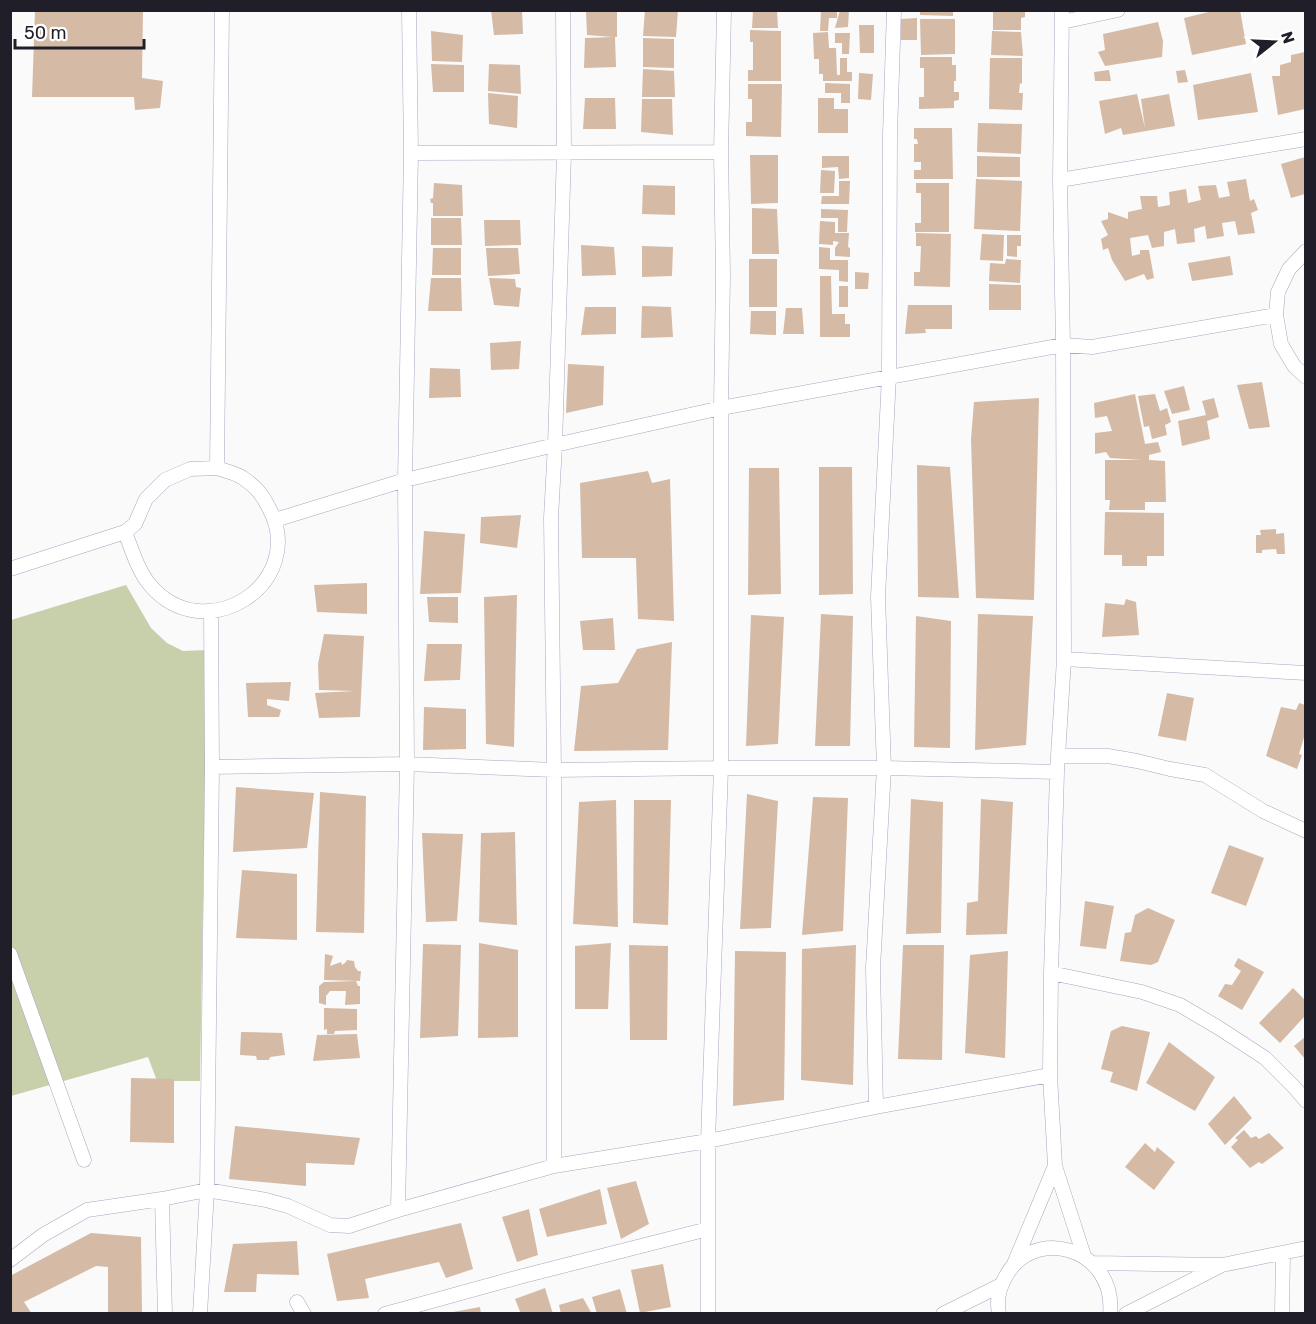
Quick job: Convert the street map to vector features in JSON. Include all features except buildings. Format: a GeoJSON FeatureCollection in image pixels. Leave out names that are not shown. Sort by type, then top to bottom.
{"type":"FeatureCollection","features":[{"type":"Feature","properties":{"kind":"street"},"geometry":{"type":"LineString","coordinates":[[217,468],[222,10]]}},
{"type":"Feature","properties":{"kind":"street"},"geometry":{"type":"LineString","coordinates":[[398,1210],[406,764],[405,480],[411,153],[410,10]]}},
{"type":"Feature","properties":{"kind":"street"},"geometry":{"type":"LineString","coordinates":[[554,1166],[554,770],[551,518],[564,153],[563,10]]}},
{"type":"Feature","properties":{"kind":"street"},"geometry":{"type":"LineString","coordinates":[[708,1314],[708,1141],[721,768],[723,274],[721,152],[724,10]]}},
{"type":"Feature","properties":{"kind":"street"},"geometry":{"type":"LineString","coordinates":[[876,1107],[873,968],[884,768],[878,597],[889,376],[890,134],[894,10]]}},
{"type":"Feature","properties":{"kind":"street"},"geometry":{"type":"LineString","coordinates":[[1088,1259],[1055,1166],[1050,1075],[1057,772],[1064,659],[1060,180],[1062,16],[1118,10]]}},
{"type":"Feature","properties":{"kind":"street"},"geometry":{"type":"LineString","coordinates":[[1060,180],[1305,139]]}},
{"type":"Feature","properties":{"kind":"street"},"geometry":{"type":"LineString","coordinates":[[411,153],[721,152]]}},
{"type":"Feature","properties":{"kind":"street"},"geometry":{"type":"LineString","coordinates":[[1305,251],[1289,269],[1278,292],[1276,315],[1281,344],[1294,366],[1305,377]]}},
{"type":"Feature","properties":{"kind":"street"},"geometry":{"type":"LineString","coordinates":[[275,520],[405,480],[721,408],[1063,345],[1092,347],[1276,315]]}},
{"type":"Feature","properties":{"kind":"street"},"geometry":{"type":"LineString","coordinates":[[10,569],[125,532],[135,524],[146,499],[165,480],[190,469],[217,468],[241,476],[261,492],[275,520],[278,536],[276,558],[268,578],[254,594],[236,606],[196,612],[179,607],[163,598],[150,585],[140,569],[125,532]]}},
{"type":"Feature","properties":{"kind":"street"},"geometry":{"type":"LineString","coordinates":[[200,1314],[207,1190],[212,767],[211,611]]}},
{"type":"Feature","properties":{"kind":"street"},"geometry":{"type":"LineString","coordinates":[[1064,659],[1305,673]]}},
{"type":"Feature","properties":{"kind":"street"},"geometry":{"type":"LineString","coordinates":[[1058,756],[1108,756],[1205,775],[1263,811],[1305,831]]}},
{"type":"Feature","properties":{"kind":"street"},"geometry":{"type":"LineString","coordinates":[[212,767],[406,764],[554,770],[884,768],[1057,772]]}},
{"type":"Feature","properties":{"kind":"street"},"geometry":{"type":"LineString","coordinates":[[10,954],[84,1160]]}},
{"type":"Feature","properties":{"kind":"street"},"geometry":{"type":"LineString","coordinates":[[1051,973],[1142,992],[1180,1005],[1265,1058],[1305,1101]]}},
{"type":"Feature","properties":{"kind":"street"},"geometry":{"type":"LineString","coordinates":[[10,1260],[43,1235],[87,1210],[207,1190],[266,1200],[288,1206],[330,1225],[349,1226],[554,1166],[708,1141],[1050,1075]]}},
{"type":"Feature","properties":{"kind":"street"},"geometry":{"type":"LineString","coordinates":[[999,1314],[998,1297],[1001,1285],[1012,1266],[1055,1166]]}},
{"type":"Feature","properties":{"kind":"street"},"geometry":{"type":"LineString","coordinates":[[162,1199],[165,1314]]}},
{"type":"Feature","properties":{"kind":"street"},"geometry":{"type":"LineString","coordinates":[[385,1314],[708,1229]]}},
{"type":"Feature","properties":{"kind":"street"},"geometry":{"type":"LineString","coordinates":[[1088,1259],[1222,1265],[1305,1248]]}},
{"type":"Feature","properties":{"kind":"street"},"geometry":{"type":"LineString","coordinates":[[1012,1266],[1021,1258],[1042,1249],[1074,1251],[1088,1259],[1100,1270],[1109,1290],[1110,1314]]}},
{"type":"Feature","properties":{"kind":"street"},"geometry":{"type":"LineString","coordinates":[[1282,1314],[1283,1252]]}},
{"type":"Feature","properties":{"kind":"street"},"geometry":{"type":"LineString","coordinates":[[1126,1314],[1222,1265]]}},
{"type":"Feature","properties":{"kind":"street"},"geometry":{"type":"LineString","coordinates":[[943,1314],[1001,1285]]}},
{"type":"Feature","properties":{"kind":"green space"},"geometry":{"type":"Polygon","coordinates":[[[126,585],[151,628],[167,643],[183,651],[207,650],[200,1081],[157,1081],[148,1057],[11,1096],[11,620],[126,585]]]}}]}
